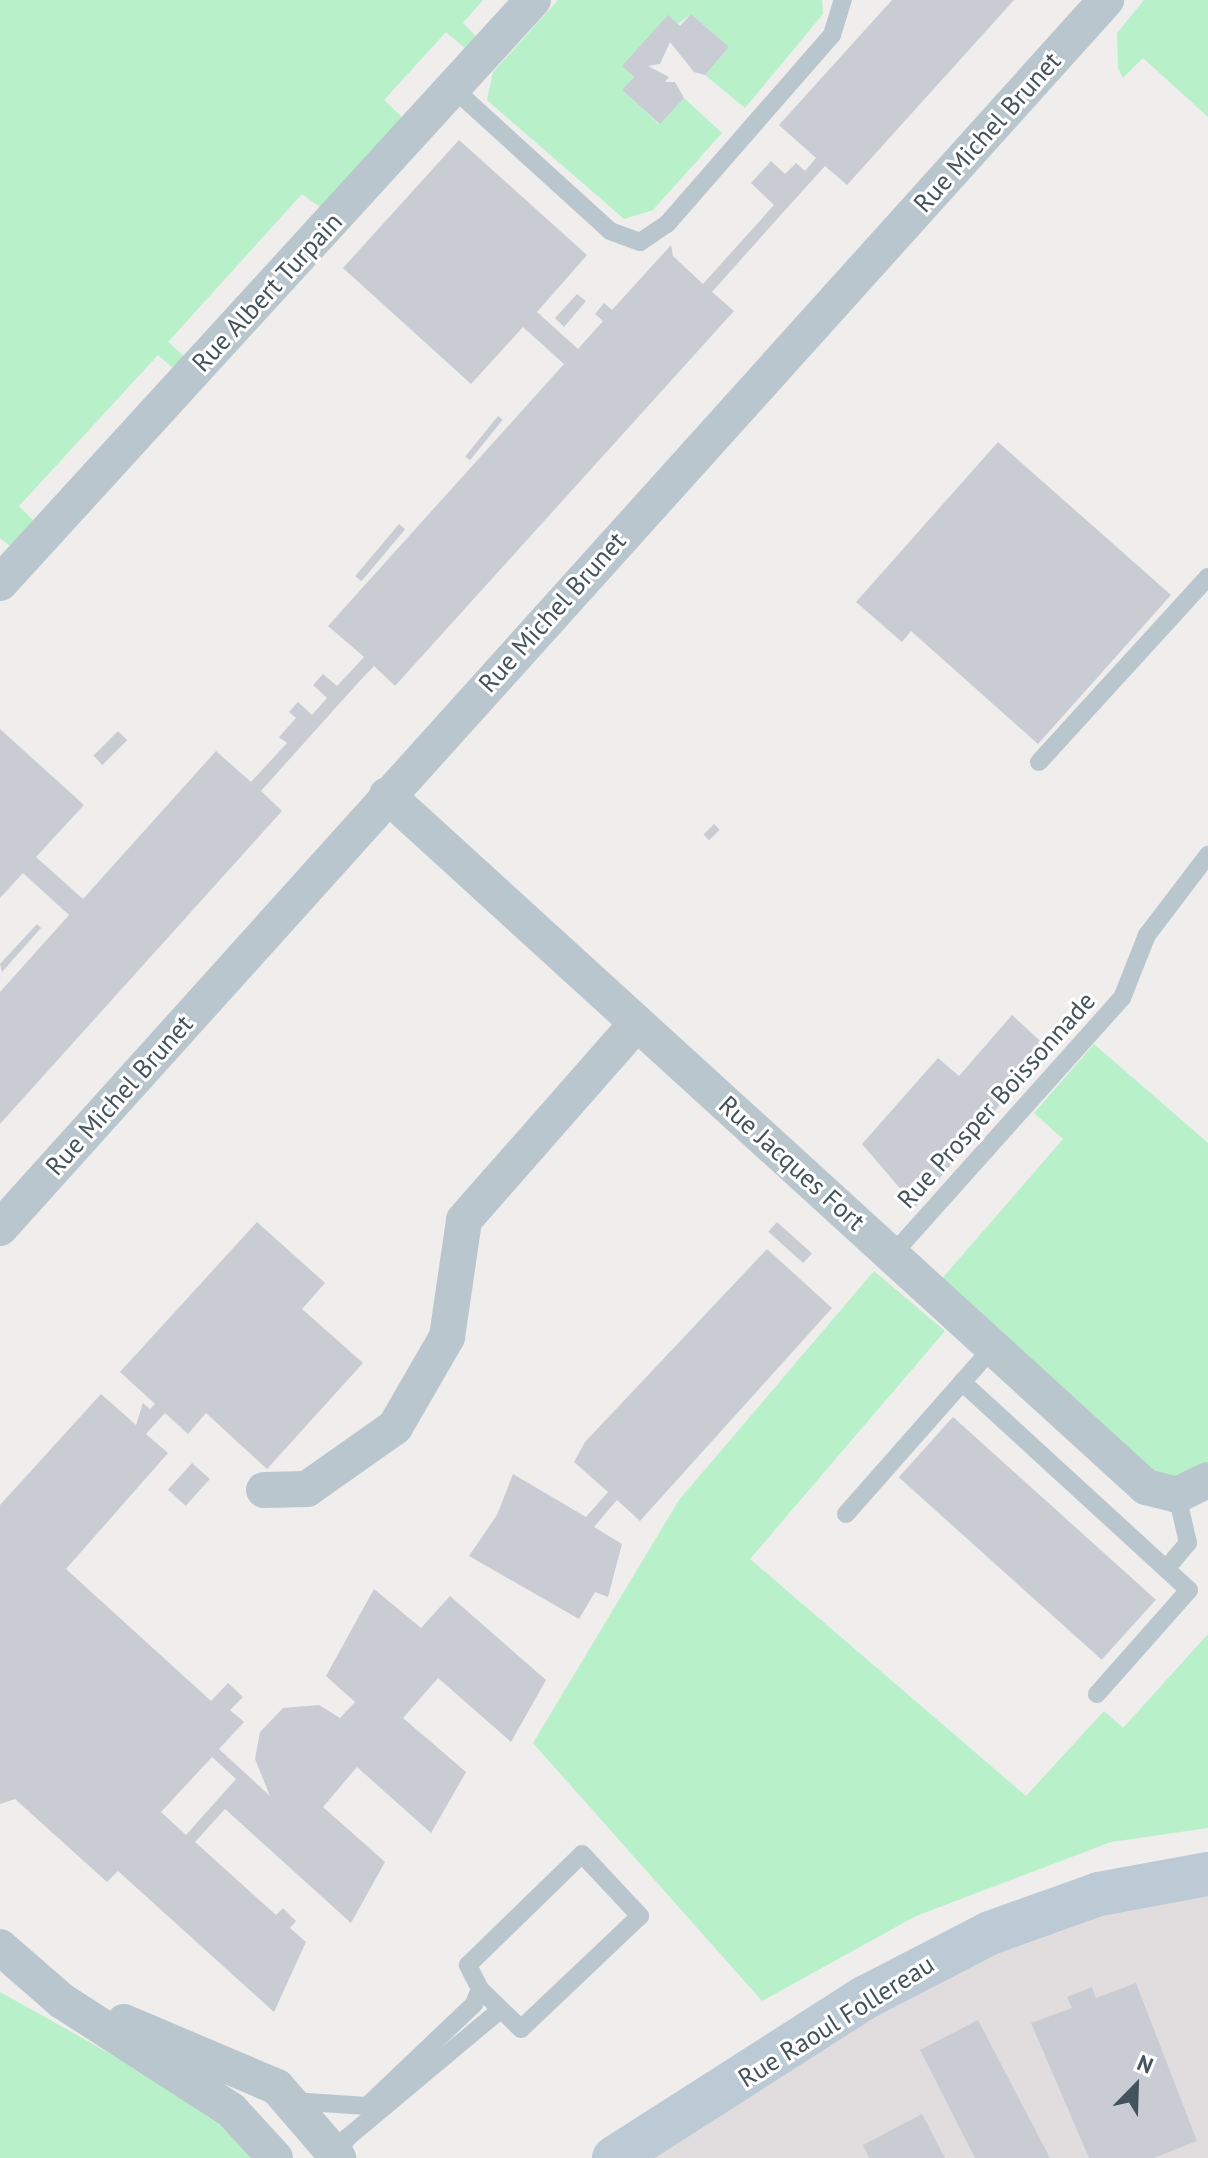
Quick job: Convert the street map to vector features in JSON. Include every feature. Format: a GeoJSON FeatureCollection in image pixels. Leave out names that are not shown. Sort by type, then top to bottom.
{"type":"FeatureCollection","features":[{"type":"Feature","properties":{"kind":"street","name":"Rue Albert Turpain"},"geometry":{"type":"LineString","coordinates":[[0,583],[533,0]]}},
{"type":"Feature","properties":{"kind":"street","name":"Rue Michel Brunet"},"geometry":{"type":"LineString","coordinates":[[0,1228],[1106,0]]}},
{"type":"Feature","properties":{"kind":"street","name":"Rue Jacques Fort"},"geometry":{"type":"LineString","coordinates":[[387,795],[1146,1487],[1193,1488]]}},
{"type":"Feature","properties":{"kind":"street"},"geometry":{"type":"LineString","coordinates":[[264,1490],[307,1489],[395,1427],[447,1337],[464,1220],[637,1023]]}},
{"type":"Feature","properties":{"kind":"street","name":"Rue Raoul Follereau"},"geometry":{"type":"LineString","coordinates":[[614,2158],[866,1997],[977,1939],[1099,1894],[1208,1874]]}},
{"type":"Feature","properties":{"kind":"street"},"geometry":{"type":"LineString","coordinates":[[0,1947],[62,2001],[202,2089],[275,2158]]}},
{"type":"Feature","properties":{"kind":"street"},"geometry":{"type":"LineString","coordinates":[[62,2001],[241,2066],[292,2101],[338,2157]]}},
{"type":"Feature","properties":{"kind":"lane"},"geometry":{"type":"LineString","coordinates":[[453,88],[610,231],[640,242],[667,224],[832,35],[843,0]]}},
{"type":"Feature","properties":{"kind":"lane"},"geometry":{"type":"LineString","coordinates":[[1039,762],[1208,577]]}},
{"type":"Feature","properties":{"kind":"lane","name":"Rue Prosper Boissonnade"},"geometry":{"type":"LineString","coordinates":[[892,1255],[1122,998],[1147,935],[1208,855]]}},
{"type":"Feature","properties":{"kind":"lane"},"geometry":{"type":"LineString","coordinates":[[846,1514],[993,1347]]}},
{"type":"Feature","properties":{"kind":"lane"},"geometry":{"type":"LineString","coordinates":[[962,1382],[1189,1590],[1097,1694]]}},
{"type":"Feature","properties":{"kind":"lane"},"geometry":{"type":"LineString","coordinates":[[1166,1569],[1188,1543],[1193,1488]]}},
{"type":"Feature","properties":{"kind":"lane"},"geometry":{"type":"LineString","coordinates":[[592,1859],[634,1906],[635,1926],[527,2026],[500,2010],[480,1989],[469,1971],[472,1959],[575,1860],[592,1859]]}},
{"type":"Feature","properties":{"kind":"lane"},"geometry":{"type":"LineString","coordinates":[[292,2101],[367,2106],[480,1989]]}},
{"type":"Feature","properties":{"kind":"lane"},"geometry":{"type":"LineString","coordinates":[[338,2157],[347,2138],[500,2010]]}},
{"type":"Feature","properties":{"kind":"shaded area"},"geometry":{"type":"Polygon","coordinates":[[[1208,1891],[1208,2158],[653,2158],[903,1998],[1066,1922],[1208,1891]]]}},
{"type":"Feature","properties":{"kind":"green space"},"geometry":{"type":"Polygon","coordinates":[[[0,0],[483,0],[463,23],[477,37],[466,49],[446,32],[384,100],[403,118],[321,208],[302,194],[168,342],[186,358],[175,370],[158,355],[19,506],[37,524],[14,549],[0,538],[0,0]]]}},
{"type":"Feature","properties":{"kind":"green space"},"geometry":{"type":"Polygon","coordinates":[[[558,0],[822,0],[823,14],[745,108],[705,75],[729,47],[691,14],[623,66],[634,77],[622,90],[659,124],[684,98],[722,133],[653,210],[624,219],[487,100],[493,72],[558,0]]]}},
{"type":"Feature","properties":{"kind":"green space"},"geometry":{"type":"Polygon","coordinates":[[[1144,0],[1208,0],[1208,117],[1143,58],[1123,78],[1118,68],[1117,33],[1144,0]]]}},
{"type":"Feature","properties":{"kind":"green space"},"geometry":{"type":"Polygon","coordinates":[[[1094,1044],[1208,1143],[1208,1466],[1185,1478],[1158,1478],[939,1282],[1063,1139],[1034,1113],[1094,1044]]]}},
{"type":"Feature","properties":{"kind":"green space"},"geometry":{"type":"Polygon","coordinates":[[[874,1271],[945,1331],[750,1559],[1026,1796],[1104,1711],[1123,1728],[1208,1634],[1208,1828],[1111,1842],[916,1916],[762,2001],[533,1743],[679,1500],[874,1271]]]}},
{"type":"Feature","properties":{"kind":"green space"},"geometry":{"type":"Polygon","coordinates":[[[0,1992],[200,2104],[251,2158],[0,2158],[0,1992]]]}},
{"type":"Feature","properties":{"kind":"building"},"geometry":{"type":"Polygon","coordinates":[[[892,0],[1014,0],[847,185],[825,166],[778,218],[712,292],[734,311],[395,686],[374,666],[356,685],[261,791],[282,811],[0,1124],[0,992],[69,915],[23,873],[0,898],[0,729],[84,805],[36,857],[83,899],[216,751],[251,782],[287,743],[279,737],[296,718],[289,712],[298,702],[312,715],[327,698],[313,685],[323,674],[337,686],[364,657],[328,626],[564,364],[523,327],[471,384],[343,268],[459,140],[587,255],[537,312],[578,349],[603,321],[595,314],[604,303],[612,310],[671,245],[673,256],[703,284],[774,205],[751,183],[771,161],[785,174],[796,163],[805,171],[816,158],[779,125],[892,0]]]}},
{"type":"Feature","properties":{"kind":"building"},"geometry":{"type":"Polygon","coordinates":[[[691,14],[729,47],[705,75],[694,72],[670,42],[660,64],[648,66],[669,77],[665,82],[675,82],[684,98],[660,124],[622,90],[634,77],[622,66],[668,15],[680,26],[691,14]]]}},
{"type":"Feature","properties":{"kind":"building"},"geometry":{"type":"Polygon","coordinates":[[[577,294],[586,301],[564,327],[555,318],[577,294]]]}},
{"type":"Feature","properties":{"kind":"building"},"geometry":{"type":"Polygon","coordinates":[[[498,416],[503,420],[470,460],[465,456],[498,416]]]}},
{"type":"Feature","properties":{"kind":"building"},"geometry":{"type":"Polygon","coordinates":[[[998,442],[1171,595],[1038,744],[911,631],[902,642],[856,602],[998,442]]]}},
{"type":"Feature","properties":{"kind":"building"},"geometry":{"type":"Polygon","coordinates":[[[399,524],[405,529],[361,581],[355,576],[399,524]]]}},
{"type":"Feature","properties":{"kind":"building"},"geometry":{"type":"Polygon","coordinates":[[[118,731],[127,740],[102,765],[93,756],[118,731]]]}},
{"type":"Feature","properties":{"kind":"building"},"geometry":{"type":"Polygon","coordinates":[[[714,824],[720,830],[709,840],[703,835],[714,824]]]}},
{"type":"Feature","properties":{"kind":"building"},"geometry":{"type":"Polygon","coordinates":[[[37,924],[41,928],[2,972],[0,964],[37,924]]]}},
{"type":"Feature","properties":{"kind":"building"},"geometry":{"type":"Polygon","coordinates":[[[1012,1015],[1047,1047],[916,1207],[862,1144],[938,1058],[959,1076],[1012,1015]]]}},
{"type":"Feature","properties":{"kind":"building"},"geometry":{"type":"Polygon","coordinates":[[[257,1222],[325,1283],[302,1309],[363,1363],[267,1469],[206,1413],[188,1434],[165,1413],[146,1434],[168,1453],[66,1569],[211,1701],[228,1683],[243,1697],[230,1710],[244,1722],[219,1749],[270,1796],[255,1759],[260,1732],[283,1708],[319,1705],[340,1718],[355,1702],[326,1676],[374,1589],[421,1628],[450,1596],[546,1680],[511,1742],[438,1678],[403,1718],[466,1772],[431,1833],[357,1767],[323,1807],[385,1862],[351,1923],[225,1809],[195,1842],[276,1915],[283,1908],[296,1921],[290,1928],[306,1942],[274,2012],[118,1871],[107,1882],[15,1799],[0,1804],[0,1505],[101,1394],[136,1425],[143,1403],[150,1409],[155,1404],[120,1372],[257,1222]],[[212,1757],[161,1812],[186,1835],[236,1779],[212,1757]]]}},
{"type":"Feature","properties":{"kind":"building"},"geometry":{"type":"Polygon","coordinates":[[[777,1222],[812,1253],[803,1263],[768,1232],[777,1222]]]}},
{"type":"Feature","properties":{"kind":"building"},"geometry":{"type":"Polygon","coordinates":[[[767,1249],[832,1308],[640,1521],[617,1500],[594,1527],[622,1544],[608,1597],[595,1592],[579,1619],[469,1556],[497,1515],[513,1474],[586,1517],[608,1492],[574,1462],[585,1442],[767,1249]]]}},
{"type":"Feature","properties":{"kind":"building"},"geometry":{"type":"Polygon","coordinates":[[[953,1417],[1156,1600],[1102,1660],[899,1477],[953,1417]]]}},
{"type":"Feature","properties":{"kind":"building"},"geometry":{"type":"Polygon","coordinates":[[[192,1463],[210,1479],[186,1506],[168,1490],[192,1463]]]}},
{"type":"Feature","properties":{"kind":"building"},"geometry":{"type":"Polygon","coordinates":[[[1136,1983],[1197,2141],[1154,2158],[1089,2158],[1031,2023],[1072,2008],[1067,1997],[1092,1987],[1096,1998],[1136,1983]]]}},
{"type":"Feature","properties":{"kind":"building"},"geometry":{"type":"Polygon","coordinates":[[[978,2020],[1050,2158],[975,2158],[920,2050],[978,2020]]]}},
{"type":"Feature","properties":{"kind":"building"},"geometry":{"type":"Polygon","coordinates":[[[922,2114],[945,2158],[869,2158],[863,2145],[922,2114]]]}}]}
